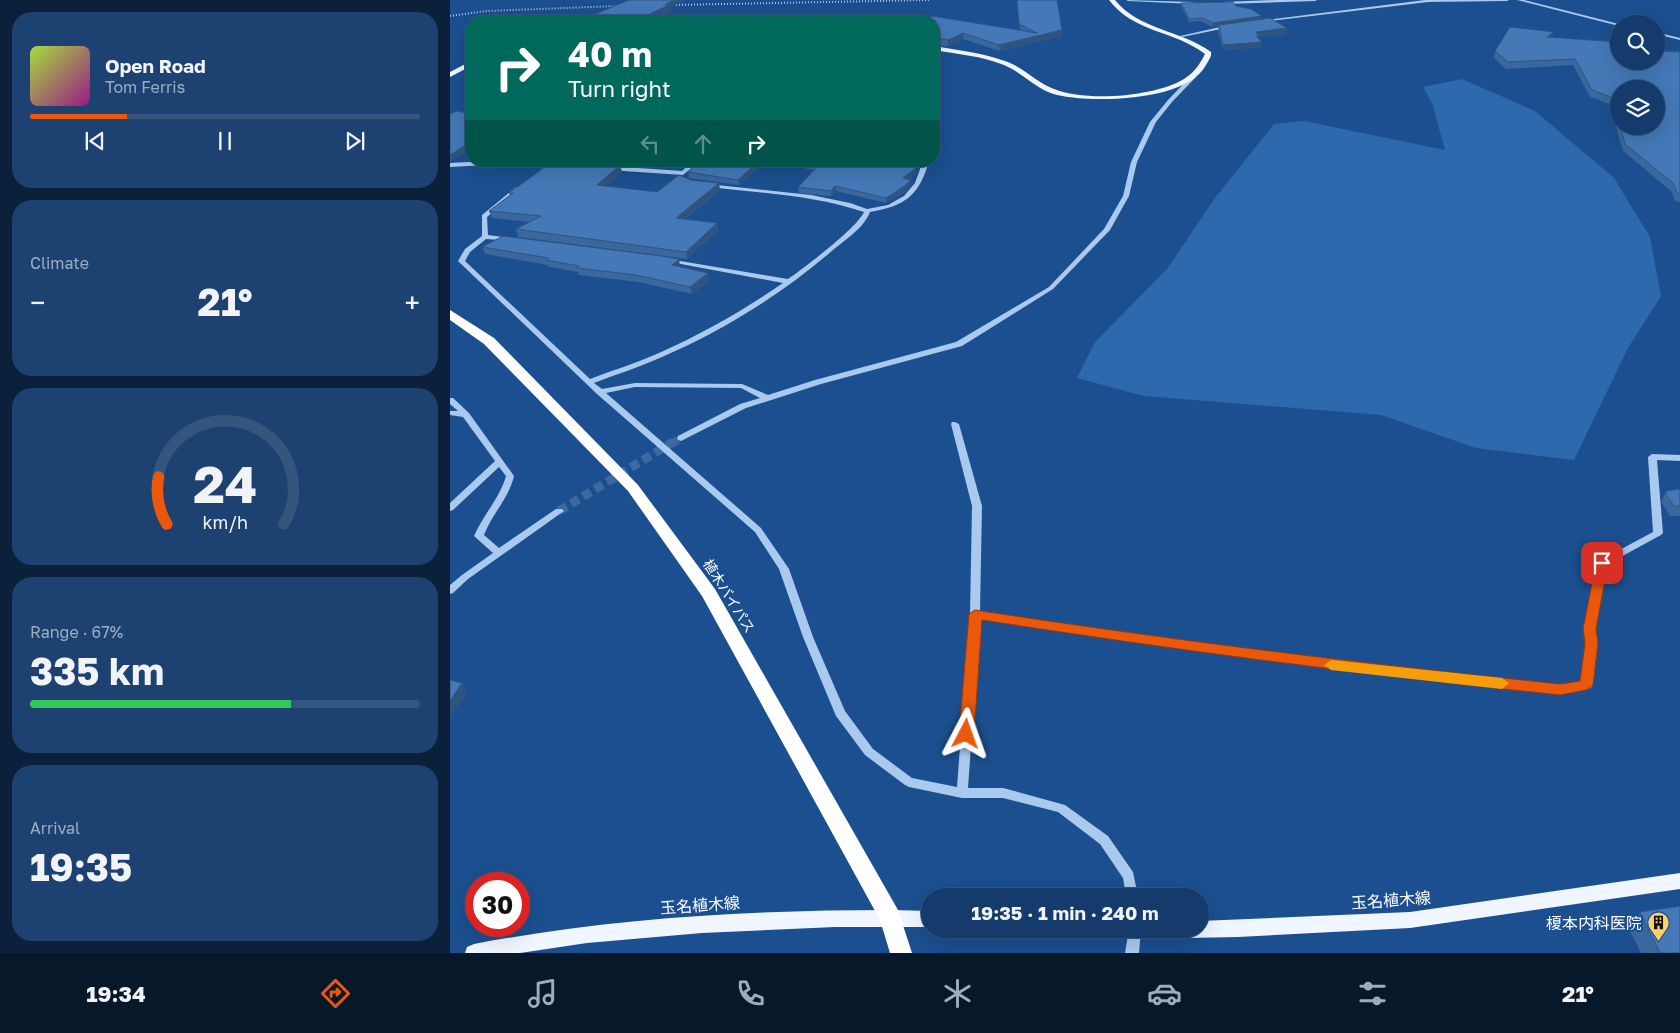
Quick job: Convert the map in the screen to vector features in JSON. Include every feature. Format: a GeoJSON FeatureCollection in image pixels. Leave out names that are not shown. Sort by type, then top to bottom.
{"type":"FeatureCollection","features":[{"type":"Feature","properties":{"kind":"highway","name":"植木バイパス"},"geometry":{"type":"LineString","coordinates":[[450,314],[489,341],[633,488],[709,593],[890,917],[901,953]]}},
{"type":"Feature","properties":{"kind":"main road"},"geometry":{"type":"LineString","coordinates":[[940,49],[1003,62],[1020,70],[1038,85],[1056,93],[1106,98],[1135,96],[1171,87],[1193,77],[1207,62],[1209,53],[1198,43],[1131,19],[1119,11],[1112,0]]}},
{"type":"Feature","properties":{"kind":"main road"},"geometry":{"type":"LineString","coordinates":[[450,74],[465,66]]}},
{"type":"Feature","properties":{"kind":"main road","name":"玉名植木線"},"geometry":{"type":"LineString","coordinates":[[1209,929],[1410,920],[1680,881]]}},
{"type":"Feature","properties":{"kind":"main road","name":"玉名植木線"},"geometry":{"type":"LineString","coordinates":[[474,953],[534,940],[704,924],[890,917],[921,919]]}},
{"type":"Feature","properties":{"kind":"street"},"geometry":{"type":"LineString","coordinates":[[1128,0],[1200,3]]}},
{"type":"Feature","properties":{"kind":"street"},"geometry":{"type":"LineString","coordinates":[[1218,3],[1316,0]]}},
{"type":"Feature","properties":{"kind":"street"},"geometry":{"type":"LineString","coordinates":[[1421,0],[1428,1]]}},
{"type":"Feature","properties":{"kind":"street"},"geometry":{"type":"LineString","coordinates":[[1251,23],[1428,1],[1507,0]]}},
{"type":"Feature","properties":{"kind":"street"},"geometry":{"type":"LineString","coordinates":[[1519,0],[1610,23]]}},
{"type":"Feature","properties":{"kind":"street"},"geometry":{"type":"LineString","coordinates":[[1182,36],[1232,26]]}},
{"type":"Feature","properties":{"kind":"street"},"geometry":{"type":"LineString","coordinates":[[1665,35],[1680,39]]}},
{"type":"Feature","properties":{"kind":"street"},"geometry":{"type":"LineString","coordinates":[[682,438],[743,406],[766,398],[959,344],[1051,288],[1107,230],[1126,196],[1134,162],[1153,122],[1193,77]]}},
{"type":"Feature","properties":{"kind":"street"},"geometry":{"type":"LineString","coordinates":[[450,165],[465,164]]}},
{"type":"Feature","properties":{"kind":"street"},"geometry":{"type":"LineString","coordinates":[[540,172],[547,167],[565,169]]}},
{"type":"Feature","properties":{"kind":"street"},"geometry":{"type":"LineString","coordinates":[[603,168],[683,173],[690,167]]}},
{"type":"Feature","properties":{"kind":"street"},"geometry":{"type":"LineString","coordinates":[[702,184],[808,198],[854,206],[868,211],[900,204],[909,197],[916,188],[924,169],[915,168]]}},
{"type":"Feature","properties":{"kind":"street"},"geometry":{"type":"LineString","coordinates":[[683,173],[684,180],[687,182]]}},
{"type":"Feature","properties":{"kind":"street"},"geometry":{"type":"LineString","coordinates":[[486,237],[484,216],[524,183]]}},
{"type":"Feature","properties":{"kind":"street"},"geometry":{"type":"LineString","coordinates":[[589,382],[661,355],[741,313],[790,282],[822,257],[864,219],[868,211]]}},
{"type":"Feature","properties":{"kind":"street"},"geometry":{"type":"LineString","coordinates":[[515,241],[486,237],[468,250],[462,256],[461,261],[600,392],[758,530],[784,569],[808,637],[840,713],[870,752],[909,782],[962,793],[1003,793],[1061,808],[1104,840],[1130,876],[1131,888]]}},
{"type":"Feature","properties":{"kind":"street"},"geometry":{"type":"LineString","coordinates":[[664,259],[790,282]]}},
{"type":"Feature","properties":{"kind":"street"},"geometry":{"type":"LineString","coordinates":[[600,392],[635,385],[742,386],[766,398]]}},
{"type":"Feature","properties":{"kind":"street"},"geometry":{"type":"LineString","coordinates":[[450,400],[466,415],[510,476],[508,488],[483,522],[479,536],[499,553]]}},
{"type":"Feature","properties":{"kind":"street"},"geometry":{"type":"LineString","coordinates":[[450,413],[466,415]]}},
{"type":"Feature","properties":{"kind":"street"},"geometry":{"type":"LineString","coordinates":[[955,424],[977,506],[975,614],[962,793]]}},
{"type":"Feature","properties":{"kind":"street"},"geometry":{"type":"LineString","coordinates":[[975,614],[1105,635],[1362,669],[1560,689],[1586,685],[1591,643],[1590,629],[1602,563],[1658,533],[1652,458],[1680,458]]}},
{"type":"Feature","properties":{"kind":"street"},"geometry":{"type":"LineString","coordinates":[[450,508],[499,462]]}},
{"type":"Feature","properties":{"kind":"street"},"geometry":{"type":"LineString","coordinates":[[450,592],[466,577],[559,511]]}},
{"type":"Feature","properties":{"kind":"street"},"geometry":{"type":"LineString","coordinates":[[1132,953],[1134,938]]}},
{"type":"Feature","properties":{"kind":"path"},"geometry":{"type":"LineString","coordinates":[[674,5],[930,0]]}},
{"type":"Feature","properties":{"kind":"path"},"geometry":{"type":"LineString","coordinates":[[450,16],[486,11],[624,6]]}},
{"type":"Feature","properties":{"kind":"shaded area"},"geometry":{"type":"Polygon","coordinates":[[[1462,79],[1535,111],[1614,178],[1650,237],[1661,296],[1628,348],[1574,460],[1476,448],[1381,415],[1144,396],[1077,378],[1095,342],[1167,269],[1215,198],[1274,124],[1304,121],[1445,150],[1432,103],[1423,87],[1462,79]]]}},
{"type":"Feature","properties":{"kind":"building"},"geometry":{"type":"Polygon","coordinates":[[[629,0],[674,0],[665,5],[669,5],[648,15],[593,15],[629,0]]]}},
{"type":"Feature","properties":{"kind":"building"},"geometry":{"type":"Polygon","coordinates":[[[1017,0],[1057,0],[1062,30],[999,45],[963,33],[948,40],[940,39],[940,17],[1037,33],[1019,24],[1017,0]]]}},
{"type":"Feature","properties":{"kind":"building"},"geometry":{"type":"Polygon","coordinates":[[[1233,2],[1236,6],[1251,9],[1262,16],[1213,23],[1202,18],[1189,19],[1181,3],[1233,2]]]}},
{"type":"Feature","properties":{"kind":"building"},"geometry":{"type":"Polygon","coordinates":[[[1270,18],[1287,28],[1256,32],[1259,36],[1256,36],[1262,42],[1223,45],[1219,25],[1270,18]]]}},
{"type":"Feature","properties":{"kind":"building"},"geometry":{"type":"Polygon","coordinates":[[[1510,27],[1554,32],[1547,37],[1610,41],[1610,70],[1665,70],[1665,51],[1680,52],[1680,194],[1677,193],[1674,184],[1625,144],[1622,135],[1665,135],[1665,80],[1610,80],[1610,97],[1592,90],[1575,59],[1508,62],[1495,51],[1510,27]]]}},
{"type":"Feature","properties":{"kind":"building"},"geometry":{"type":"Polygon","coordinates":[[[457,111],[465,113],[465,146],[450,155],[450,114],[457,111]]]}},
{"type":"Feature","properties":{"kind":"building"},"geometry":{"type":"Polygon","coordinates":[[[545,167],[618,167],[597,185],[657,192],[679,175],[691,180],[719,183],[676,218],[717,223],[686,252],[516,229],[541,216],[489,211],[513,193],[509,193],[545,167]]]}},
{"type":"Feature","properties":{"kind":"building"},"geometry":{"type":"Polygon","coordinates":[[[693,167],[752,167],[738,180],[688,172],[693,167]]]}},
{"type":"Feature","properties":{"kind":"building"},"geometry":{"type":"Polygon","coordinates":[[[817,167],[916,168],[903,178],[910,180],[906,185],[886,198],[835,186],[831,191],[798,187],[817,167]]]}},
{"type":"Feature","properties":{"kind":"building"},"geometry":{"type":"Polygon","coordinates":[[[503,236],[679,259],[672,265],[708,273],[690,287],[636,275],[577,268],[579,266],[546,260],[549,258],[482,247],[503,236]]]}},
{"type":"Feature","properties":{"kind":"building"},"geometry":{"type":"Polygon","coordinates":[[[1680,489],[1680,506],[1674,506],[1666,491],[1680,489]]]}},
{"type":"Feature","properties":{"kind":"building"},"geometry":{"type":"Polygon","coordinates":[[[450,680],[462,683],[450,701],[450,680]]]}},
{"type":"Feature","properties":{"kind":"building"},"geometry":{"type":"Polygon","coordinates":[[[1680,906],[1680,953],[1660,953],[1640,912],[1680,906]]]}},
{"type":"Feature","properties":{"kind":"tunnel"},"geometry":{"type":"LineString","coordinates":[[671,444],[681,438]]}},
{"type":"Feature","properties":{"kind":"tunnel"},"geometry":{"type":"LineString","coordinates":[[559,511],[673,442]]}},
{"type":"Feature","properties":{"kind":"slow traffic"},"geometry":{"type":"LineString","coordinates":[[1331,665],[1502,683]]}},
{"type":"Feature","properties":{"kind":"place","name":"榎本内科医院"},"geometry":{"type":"Point","coordinates":[1658,942]}},
{"type":"Feature","properties":{"kind":"route"},"geometry":{"type":"LineString","coordinates":[[966,734],[975,614],[1105,635],[1362,669],[1560,689],[1586,685],[1591,643],[1590,629],[1602,563]]}}]}
